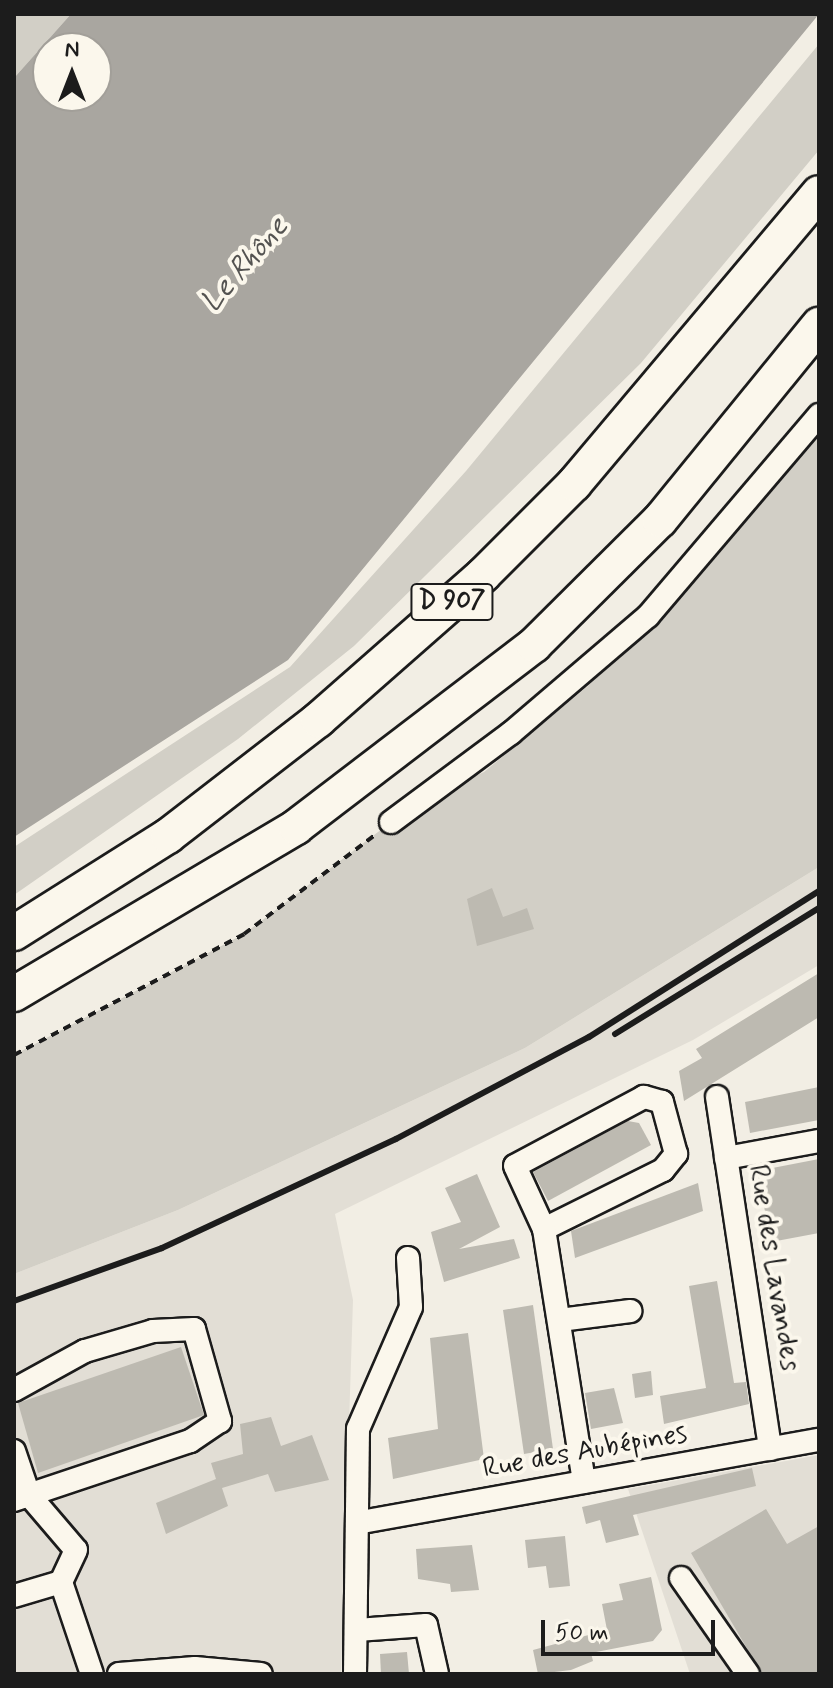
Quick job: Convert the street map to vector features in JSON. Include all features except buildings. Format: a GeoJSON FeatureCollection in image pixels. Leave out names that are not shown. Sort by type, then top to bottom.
{"type":"FeatureCollection","features":[{"type":"Feature","properties":{"kind":"highway","name":"D 907"},"geometry":{"type":"LineString","coordinates":[[14,933],[180,826],[318,720],[483,575],[574,484],[819,193]]}},
{"type":"Feature","properties":{"kind":"highway","name":"D 907"},"geometry":{"type":"LineString","coordinates":[[16,994],[296,827],[534,645],[660,520],[819,325]]}},
{"type":"Feature","properties":{"kind":"street"},"geometry":{"type":"LineString","coordinates":[[391,822],[511,733],[648,616],[819,415]]}},
{"type":"Feature","properties":{"kind":"street"},"geometry":{"type":"LineString","coordinates":[[544,1229],[663,1170],[676,1154],[662,1102],[644,1097],[531,1152],[515,1166],[515,1176],[544,1229],[584,1482]]}},
{"type":"Feature","properties":{"kind":"street","name":"Rue des Lavandes"},"geometry":{"type":"LineString","coordinates":[[717,1097],[770,1449]]}},
{"type":"Feature","properties":{"kind":"street"},"geometry":{"type":"LineString","coordinates":[[726,1158],[819,1141]]}},
{"type":"Feature","properties":{"kind":"street"},"geometry":{"type":"LineString","coordinates":[[355,1674],[362,1522],[358,1429],[411,1307],[408,1258]]}},
{"type":"Feature","properties":{"kind":"street"},"geometry":{"type":"LineString","coordinates":[[560,1320],[630,1311]]}},
{"type":"Feature","properties":{"kind":"street"},"geometry":{"type":"LineString","coordinates":[[14,1390],[85,1351],[153,1331],[194,1329],[218,1402],[220,1421],[190,1441],[21,1498]]}},
{"type":"Feature","properties":{"kind":"street","name":"Rue des Aubépines"},"geometry":{"type":"LineString","coordinates":[[362,1522],[819,1440]]}},
{"type":"Feature","properties":{"kind":"street"},"geometry":{"type":"LineString","coordinates":[[14,1451],[21,1498],[76,1550],[61,1582],[92,1674]]}},
{"type":"Feature","properties":{"kind":"street"},"geometry":{"type":"LineString","coordinates":[[681,1578],[748,1674]]}},
{"type":"Feature","properties":{"kind":"street"},"geometry":{"type":"LineString","coordinates":[[14,1596],[61,1582]]}},
{"type":"Feature","properties":{"kind":"street"},"geometry":{"type":"LineString","coordinates":[[357,1630],[426,1625],[437,1674]]}},
{"type":"Feature","properties":{"kind":"street"},"geometry":{"type":"LineString","coordinates":[[119,1674],[195,1668],[261,1674]]}},
{"type":"Feature","properties":{"kind":"path"},"geometry":{"type":"LineString","coordinates":[[14,1055],[244,934],[391,822]]}},
{"type":"Feature","properties":{"kind":"shaded area"},"geometry":{"type":"Polygon","coordinates":[[[14,14],[71,14],[55,32],[32,32],[32,58],[14,78],[14,14]]]}},
{"type":"Feature","properties":{"kind":"shaded area"},"geometry":{"type":"Polygon","coordinates":[[[819,44],[819,150],[641,363],[354,646],[238,739],[14,895],[14,847],[290,667],[466,471],[819,44]]]}},
{"type":"Feature","properties":{"kind":"shaded area"},"geometry":{"type":"Polygon","coordinates":[[[819,429],[819,867],[525,1048],[178,1210],[14,1274],[14,1055],[244,934],[420,800],[484,772],[588,686],[819,429]]]}},
{"type":"Feature","properties":{"kind":"shaded area"},"geometry":{"type":"Polygon","coordinates":[[[819,867],[819,965],[693,1040],[335,1214],[353,1300],[341,1674],[14,1674],[14,1274],[178,1210],[525,1048],[819,867]]]}},
{"type":"Feature","properties":{"kind":"shaded area"},"geometry":{"type":"Polygon","coordinates":[[[819,1455],[819,1674],[690,1674],[628,1489],[819,1455]]]}},
{"type":"Feature","properties":{"kind":"water","name":"Le Rhône"},"geometry":{"type":"Polygon","coordinates":[[[71,14],[819,14],[288,660],[14,837],[14,78],[32,58],[32,112],[112,112],[112,32],[55,32],[71,14]]]}},
{"type":"Feature","properties":{"kind":"railway"},"geometry":{"type":"LineString","coordinates":[[14,1301],[162,1248],[396,1139],[589,1037],[819,891]]}},
{"type":"Feature","properties":{"kind":"railway"},"geometry":{"type":"LineString","coordinates":[[615,1034],[819,908]]}}]}
